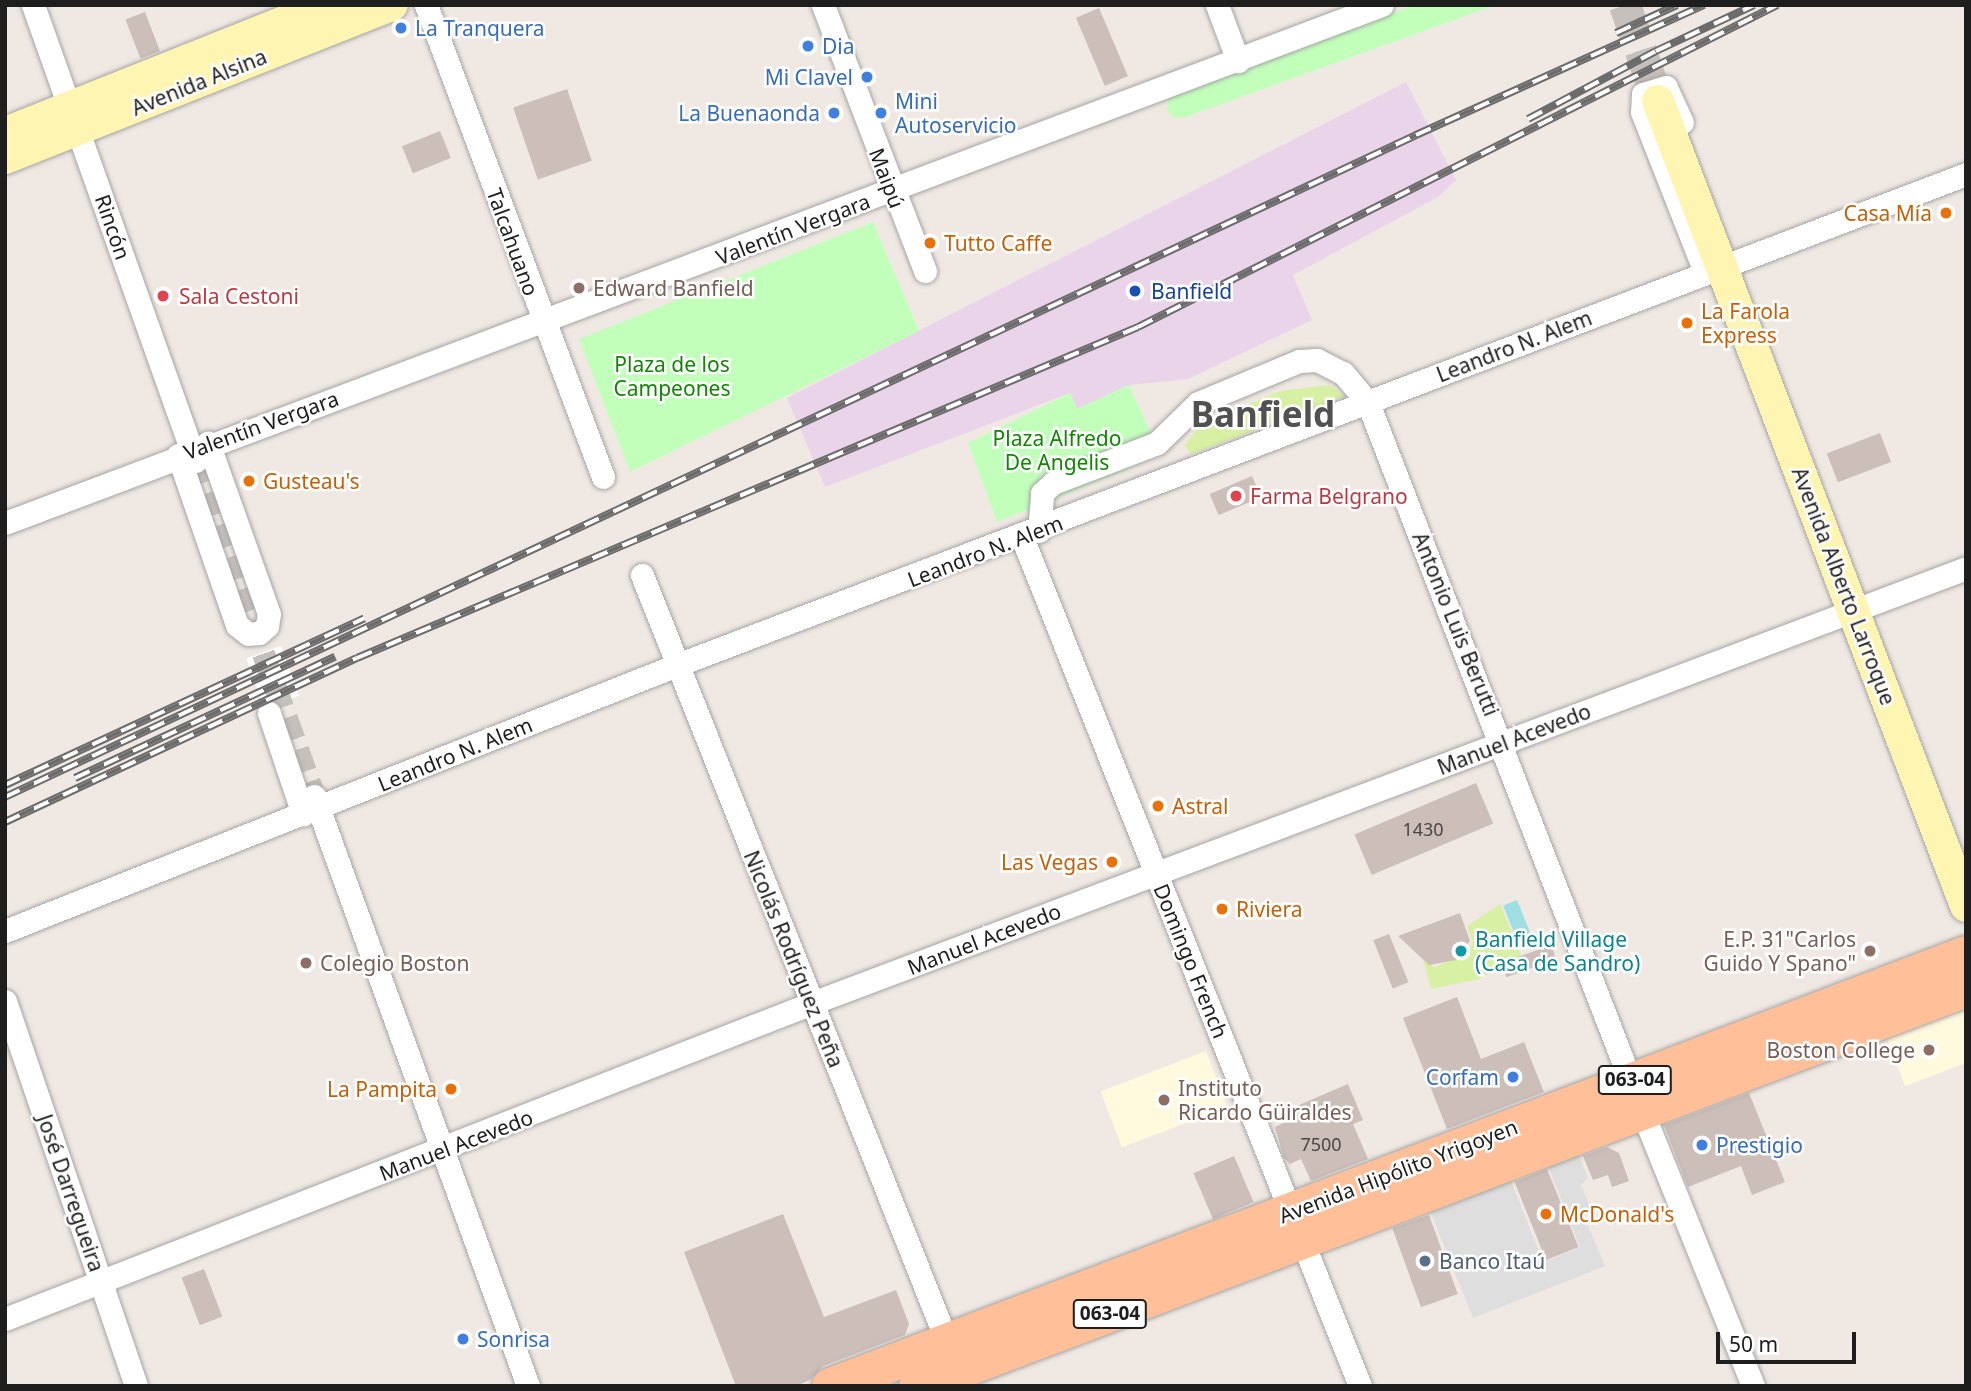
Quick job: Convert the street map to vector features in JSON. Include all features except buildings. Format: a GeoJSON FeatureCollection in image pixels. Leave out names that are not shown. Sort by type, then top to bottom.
{"type":"FeatureCollection","features":[{"type":"Feature","properties":{"kind":"main road","name":"Avenida Hipólito Yrigoyen"},"geometry":{"type":"LineString","coordinates":[[916,1386],[955,1366],[1297,1227],[1636,1096],[1966,954]]}},
{"type":"Feature","properties":{"kind":"main road","name":"Avenida Hipólito Yrigoyen"},"geometry":{"type":"LineString","coordinates":[[1636,1096],[1966,988]]}},
{"type":"Feature","properties":{"kind":"main road","name":"Avenida Hipólito Yrigoyen"},"geometry":{"type":"LineString","coordinates":[[830,1386],[955,1366]]}},
{"type":"Feature","properties":{"kind":"street","name":"Rincón"},"geometry":{"type":"LineString","coordinates":[[33,5],[193,452]]}},
{"type":"Feature","properties":{"kind":"street","name":"Avenida Alsina"},"geometry":{"type":"LineString","coordinates":[[5,158],[74,119],[327,5]]}},
{"type":"Feature","properties":{"kind":"street","name":"Avenida Alsina"},"geometry":{"type":"LineString","coordinates":[[5,133],[74,119],[392,5]]}},
{"type":"Feature","properties":{"kind":"street","name":"Talcahuano"},"geometry":{"type":"LineString","coordinates":[[426,5],[543,324],[603,477]]}},
{"type":"Feature","properties":{"kind":"street","name":"Maipú"},"geometry":{"type":"LineString","coordinates":[[823,5],[892,191],[925,271]]}},
{"type":"Feature","properties":{"kind":"street"},"geometry":{"type":"LineString","coordinates":[[1217,5],[1238,61]]}},
{"type":"Feature","properties":{"kind":"street","name":"Valentín Vergara"},"geometry":{"type":"LineString","coordinates":[[5,523],[543,324],[1382,5]]}},
{"type":"Feature","properties":{"kind":"street","name":"Avenida Alberto Larroque"},"geometry":{"type":"LineString","coordinates":[[1712,269],[1717,218],[1671,93],[1666,87],[1649,89],[1640,102],[1642,112],[1712,269],[1854,610],[1966,906]]}},
{"type":"Feature","properties":{"kind":"street","name":"Avenida Alberto Larroque"},"geometry":{"type":"LineString","coordinates":[[1658,101],[1712,269]]}},
{"type":"Feature","properties":{"kind":"street","name":"Leandro N. Alem"},"geometry":{"type":"LineString","coordinates":[[5,931],[312,806],[677,665],[1031,534],[1712,269],[1966,174]]}},
{"type":"Feature","properties":{"kind":"street"},"geometry":{"type":"LineString","coordinates":[[1031,534],[1042,494],[1053,483],[1157,443],[1171,433],[1198,403],[1299,361],[1328,363],[1368,403]]}},
{"type":"Feature","properties":{"kind":"street","name":"Antonio Luis Berutti"},"geometry":{"type":"LineString","coordinates":[[1368,403],[1504,743],[1636,1096],[1752,1386]]}},
{"type":"Feature","properties":{"kind":"street"},"geometry":{"type":"LineString","coordinates":[[193,452],[269,614],[267,626],[259,633],[248,634],[237,625],[193,452]]}},
{"type":"Feature","properties":{"kind":"street","name":"Domingo French"},"geometry":{"type":"LineString","coordinates":[[1031,534],[1157,874],[1360,1386]]}},
{"type":"Feature","properties":{"kind":"street","name":"Manuel Acevedo"},"geometry":{"type":"LineString","coordinates":[[5,1319],[445,1150],[812,1003],[1966,568]]}},
{"type":"Feature","properties":{"kind":"street","name":"Nicolás Rodríguez Peña"},"geometry":{"type":"LineString","coordinates":[[642,575],[955,1366]]}},
{"type":"Feature","properties":{"kind":"street"},"geometry":{"type":"LineString","coordinates":[[269,713],[312,806],[445,1150],[528,1386]]}},
{"type":"Feature","properties":{"kind":"street","name":"José Darregueira"},"geometry":{"type":"LineString","coordinates":[[5,1001],[136,1386]]}},
{"type":"Feature","properties":{"kind":"shaded area"},"geometry":{"type":"Polygon","coordinates":[[[1406,82],[1456,180],[1438,197],[1293,275],[1312,320],[1188,379],[1129,385],[1077,409],[1070,393],[825,487],[787,398],[1406,82]]]}},
{"type":"Feature","properties":{"kind":"shaded area","name":"Boston College"},"geometry":{"type":"Polygon","coordinates":[[[1966,1007],[1966,1063],[1905,1086],[1886,1037],[1966,1007]]]}},
{"type":"Feature","properties":{"kind":"shaded area","name":"Instituto Ricardo Güiraldes"},"geometry":{"type":"Polygon","coordinates":[[[1206,1051],[1228,1107],[1122,1148],[1101,1091],[1206,1051]]]}},
{"type":"Feature","properties":{"kind":"shaded area"},"geometry":{"type":"Polygon","coordinates":[[[1578,1154],[1588,1178],[1581,1185],[1592,1211],[1584,1216],[1605,1266],[1473,1318],[1431,1213],[1511,1181],[1543,1262],[1580,1247],[1548,1166],[1578,1154]]]}},
{"type":"Feature","properties":{"kind":"green space"},"geometry":{"type":"Polygon","coordinates":[[[1415,5],[1496,5],[1183,118],[1173,117],[1167,110],[1169,95],[1415,5]]]}},
{"type":"Feature","properties":{"kind":"green space","name":"Plaza de los Campeones"},"geometry":{"type":"Polygon","coordinates":[[[873,222],[919,331],[630,472],[579,339],[873,222]]]}},
{"type":"Feature","properties":{"kind":"green space","name":"Plaza Alfredo De Angelis"},"geometry":{"type":"Polygon","coordinates":[[[1129,385],[1153,438],[1131,468],[997,522],[968,443],[1070,393],[1077,409],[1129,385]]]}},
{"type":"Feature","properties":{"kind":"green space"},"geometry":{"type":"Polygon","coordinates":[[[1329,385],[1345,396],[1192,454],[1184,446],[1198,428],[1280,391],[1329,385]]]}},
{"type":"Feature","properties":{"kind":"green space"},"geometry":{"type":"Polygon","coordinates":[[[1500,904],[1522,957],[1479,979],[1431,989],[1423,960],[1435,967],[1464,955],[1473,942],[1467,926],[1500,904]]]}},
{"type":"Feature","properties":{"kind":"water"},"geometry":{"type":"Polygon","coordinates":[[[1517,900],[1533,939],[1519,945],[1503,906],[1517,900]]]}},
{"type":"Feature","properties":{"kind":"pier"},"geometry":{"type":"Polygon","coordinates":[[[281,646],[299,696],[264,708],[246,659],[281,646]]]}},
{"type":"Feature","properties":{"kind":"tunnel"},"geometry":{"type":"LineString","coordinates":[[1625,5],[1658,101]]}},
{"type":"Feature","properties":{"kind":"tunnel"},"geometry":{"type":"LineString","coordinates":[[195,461],[314,796]]}},
{"type":"Feature","properties":{"kind":"railway"},"geometry":{"type":"LineString","coordinates":[[1616,33],[1677,5]]}},
{"type":"Feature","properties":{"kind":"railway"},"geometry":{"type":"LineString","coordinates":[[5,797],[1416,135],[1704,5]]}},
{"type":"Feature","properties":{"kind":"railway"},"geometry":{"type":"LineString","coordinates":[[1528,119],[1656,51],[1754,5]]}},
{"type":"Feature","properties":{"kind":"railway"},"geometry":{"type":"LineString","coordinates":[[5,822],[357,658],[1138,327],[1777,5]]}},
{"type":"Feature","properties":{"kind":"railway"},"geometry":{"type":"LineString","coordinates":[[5,785],[364,618]]}},
{"type":"Feature","properties":{"kind":"railway"},"geometry":{"type":"LineString","coordinates":[[75,778],[335,657]]}},
{"type":"Feature","properties":{"kind":"place","name":"La Tranquera"},"geometry":{"type":"Point","coordinates":[401,28]}},
{"type":"Feature","properties":{"kind":"place","name":"Dia"},"geometry":{"type":"Point","coordinates":[808,46]}},
{"type":"Feature","properties":{"kind":"place","name":"Mi Clavel"},"geometry":{"type":"Point","coordinates":[867,77]}},
{"type":"Feature","properties":{"kind":"place","name":"La Buenaonda"},"geometry":{"type":"Point","coordinates":[834,113]}},
{"type":"Feature","properties":{"kind":"place","name":"Mini Autoservicio"},"geometry":{"type":"Point","coordinates":[881,113]}},
{"type":"Feature","properties":{"kind":"place","name":"Casa Mía"},"geometry":{"type":"Point","coordinates":[1946,213]}},
{"type":"Feature","properties":{"kind":"place","name":"Tutto Caffe"},"geometry":{"type":"Point","coordinates":[930,243]}},
{"type":"Feature","properties":{"kind":"place","name":"Edward Banfield"},"geometry":{"type":"Point","coordinates":[579,288]}},
{"type":"Feature","properties":{"kind":"place","name":"Banfield"},"geometry":{"type":"Point","coordinates":[1135,291]}},
{"type":"Feature","properties":{"kind":"place","name":"Sala Cestoni"},"geometry":{"type":"Point","coordinates":[163,296]}},
{"type":"Feature","properties":{"kind":"place","name":"La Farola Express"},"geometry":{"type":"Point","coordinates":[1687,323]}},
{"type":"Feature","properties":{"kind":"place","name":"Gusteau's"},"geometry":{"type":"Point","coordinates":[249,481]}},
{"type":"Feature","properties":{"kind":"place","name":"Farma Belgrano"},"geometry":{"type":"Point","coordinates":[1236,496]}},
{"type":"Feature","properties":{"kind":"place","name":"Astral"},"geometry":{"type":"Point","coordinates":[1158,806]}},
{"type":"Feature","properties":{"kind":"place","name":"Las Vegas"},"geometry":{"type":"Point","coordinates":[1112,862]}},
{"type":"Feature","properties":{"kind":"place","name":"Riviera"},"geometry":{"type":"Point","coordinates":[1222,909]}},
{"type":"Feature","properties":{"kind":"place","name":"Banfield Village (Casa de Sandro)"},"geometry":{"type":"Point","coordinates":[1461,951]}},
{"type":"Feature","properties":{"kind":"place","name":"E.P. 31\"Carlos Guido Y Spano\""},"geometry":{"type":"Point","coordinates":[1870,951]}},
{"type":"Feature","properties":{"kind":"place","name":"Colegio Boston"},"geometry":{"type":"Point","coordinates":[306,963]}},
{"type":"Feature","properties":{"kind":"place","name":"Boston College"},"geometry":{"type":"Point","coordinates":[1929,1050]}},
{"type":"Feature","properties":{"kind":"place","name":"Corfam"},"geometry":{"type":"Point","coordinates":[1513,1077]}},
{"type":"Feature","properties":{"kind":"place","name":"La Pampita"},"geometry":{"type":"Point","coordinates":[451,1089]}},
{"type":"Feature","properties":{"kind":"place","name":"Instituto Ricardo Güiraldes"},"geometry":{"type":"Point","coordinates":[1164,1100]}},
{"type":"Feature","properties":{"kind":"place","name":"Prestigio"},"geometry":{"type":"Point","coordinates":[1702,1145]}},
{"type":"Feature","properties":{"kind":"place","name":"McDonald's"},"geometry":{"type":"Point","coordinates":[1546,1214]}},
{"type":"Feature","properties":{"kind":"place","name":"Banco Itaú"},"geometry":{"type":"Point","coordinates":[1425,1261]}},
{"type":"Feature","properties":{"kind":"place","name":"Sonrisa"},"geometry":{"type":"Point","coordinates":[463,1339]}},
{"type":"Feature","properties":{"kind":"district","name":"Banfield"},"geometry":{"type":"Point","coordinates":[1263,414]}}]}
